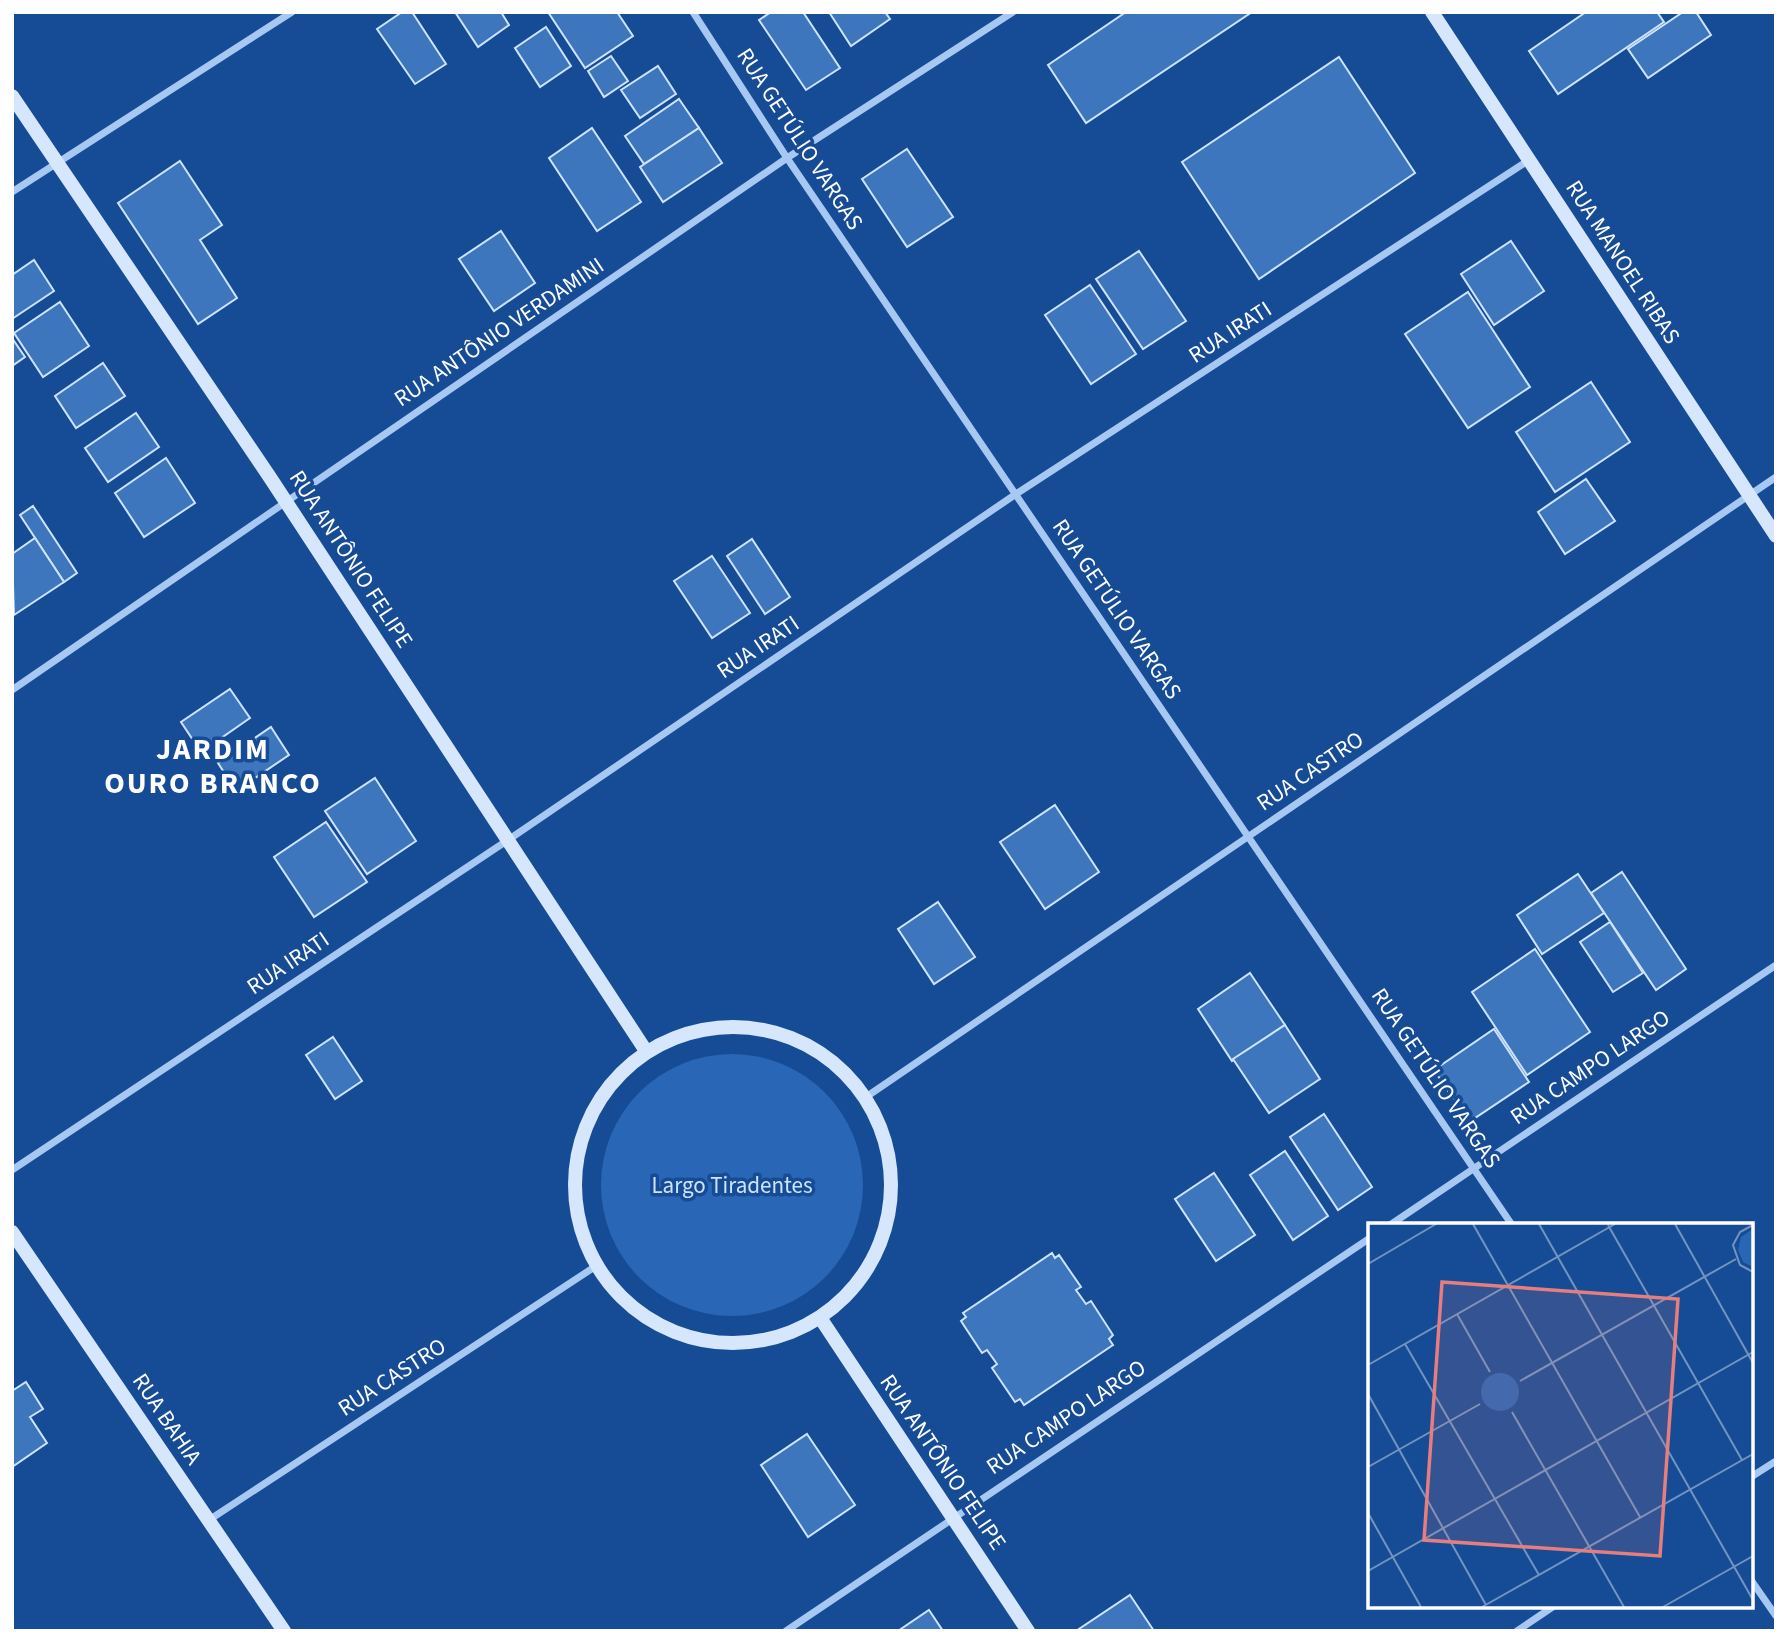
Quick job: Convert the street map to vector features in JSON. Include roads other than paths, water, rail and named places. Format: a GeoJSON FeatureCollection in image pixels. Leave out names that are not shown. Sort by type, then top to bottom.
{"type":"FeatureCollection","features":[{"type":"Feature","properties":{"kind":"street"},"geometry":{"type":"LineString","coordinates":[[12,192],[292,12]]}},
{"type":"Feature","properties":{"kind":"street","name":"RUA GETÚLIO VARGAS"},"geometry":{"type":"LineString","coordinates":[[694,12],[787,158],[1511,1223]]}},
{"type":"Feature","properties":{"kind":"street","name":"RUA ANTÔNIO VERDAMINI"},"geometry":{"type":"LineString","coordinates":[[12,690],[787,158],[1013,12]]}},
{"type":"Feature","properties":{"kind":"street","name":"RUA MANOEL RIBAS"},"geometry":{"type":"LineString","coordinates":[[1433,12],[1776,536]]}},
{"type":"Feature","properties":{"kind":"street","name":"RUA ANTÔNIO FELIPE"},"geometry":{"type":"LineString","coordinates":[[12,96],[286,502],[646,1051]]}},
{"type":"Feature","properties":{"kind":"street","name":"RUA IRATI"},"geometry":{"type":"LineString","coordinates":[[12,1170],[508,840],[1016,494],[1529,160]]}},
{"type":"Feature","properties":{"kind":"street","name":"RUA CASTRO"},"geometry":{"type":"LineString","coordinates":[[866,1097],[1776,477]]}},
{"type":"Feature","properties":{"kind":"street","name":"RUA CAMPO LARGO"},"geometry":{"type":"LineString","coordinates":[[1393,1223],[1776,965]]}},
{"type":"Feature","properties":{"kind":"street"},"geometry":{"type":"LineString","coordinates":[[740,1025],[789,1035],[832,1059],[866,1097],[887,1142],[893,1192],[883,1241],[858,1285],[821,1319],[774,1340],[723,1345],[673,1333],[629,1306],[596,1266],[578,1222],[575,1173],[585,1126],[610,1084],[646,1051],[691,1030],[740,1025]]}},
{"type":"Feature","properties":{"kind":"street","name":"RUA BAHIA"},"geometry":{"type":"LineString","coordinates":[[12,1232],[284,1631]]}},
{"type":"Feature","properties":{"kind":"street","name":"RUA CAMPO LARGO"},"geometry":{"type":"LineString","coordinates":[[786,1631],[952,1516],[1368,1239]]}},
{"type":"Feature","properties":{"kind":"street","name":"RUA CASTRO"},"geometry":{"type":"LineString","coordinates":[[208,1521],[596,1266]]}},
{"type":"Feature","properties":{"kind":"street","name":"RUA ANTÔNIO FELIPE"},"geometry":{"type":"LineString","coordinates":[[821,1319],[1028,1631]]}},
{"type":"Feature","properties":{"kind":"street"},"geometry":{"type":"LineString","coordinates":[[1753,1476],[1776,1461]]}},
{"type":"Feature","properties":{"kind":"street"},"geometry":{"type":"LineString","coordinates":[[1753,1583],[1776,1616]]}},
{"type":"Feature","properties":{"kind":"street"},"geometry":{"type":"LineString","coordinates":[[1517,1631],[1551,1608]]}},
{"type":"Feature","properties":{"kind":"district","name":"JARDIM OURO BRANCO"},"geometry":{"type":"Point","coordinates":[213,766]}},
{"type":"Feature","properties":{"kind":"park label","name":"Largo Tiradentes"},"geometry":{"type":"Point","coordinates":[732,1185]}}]}
